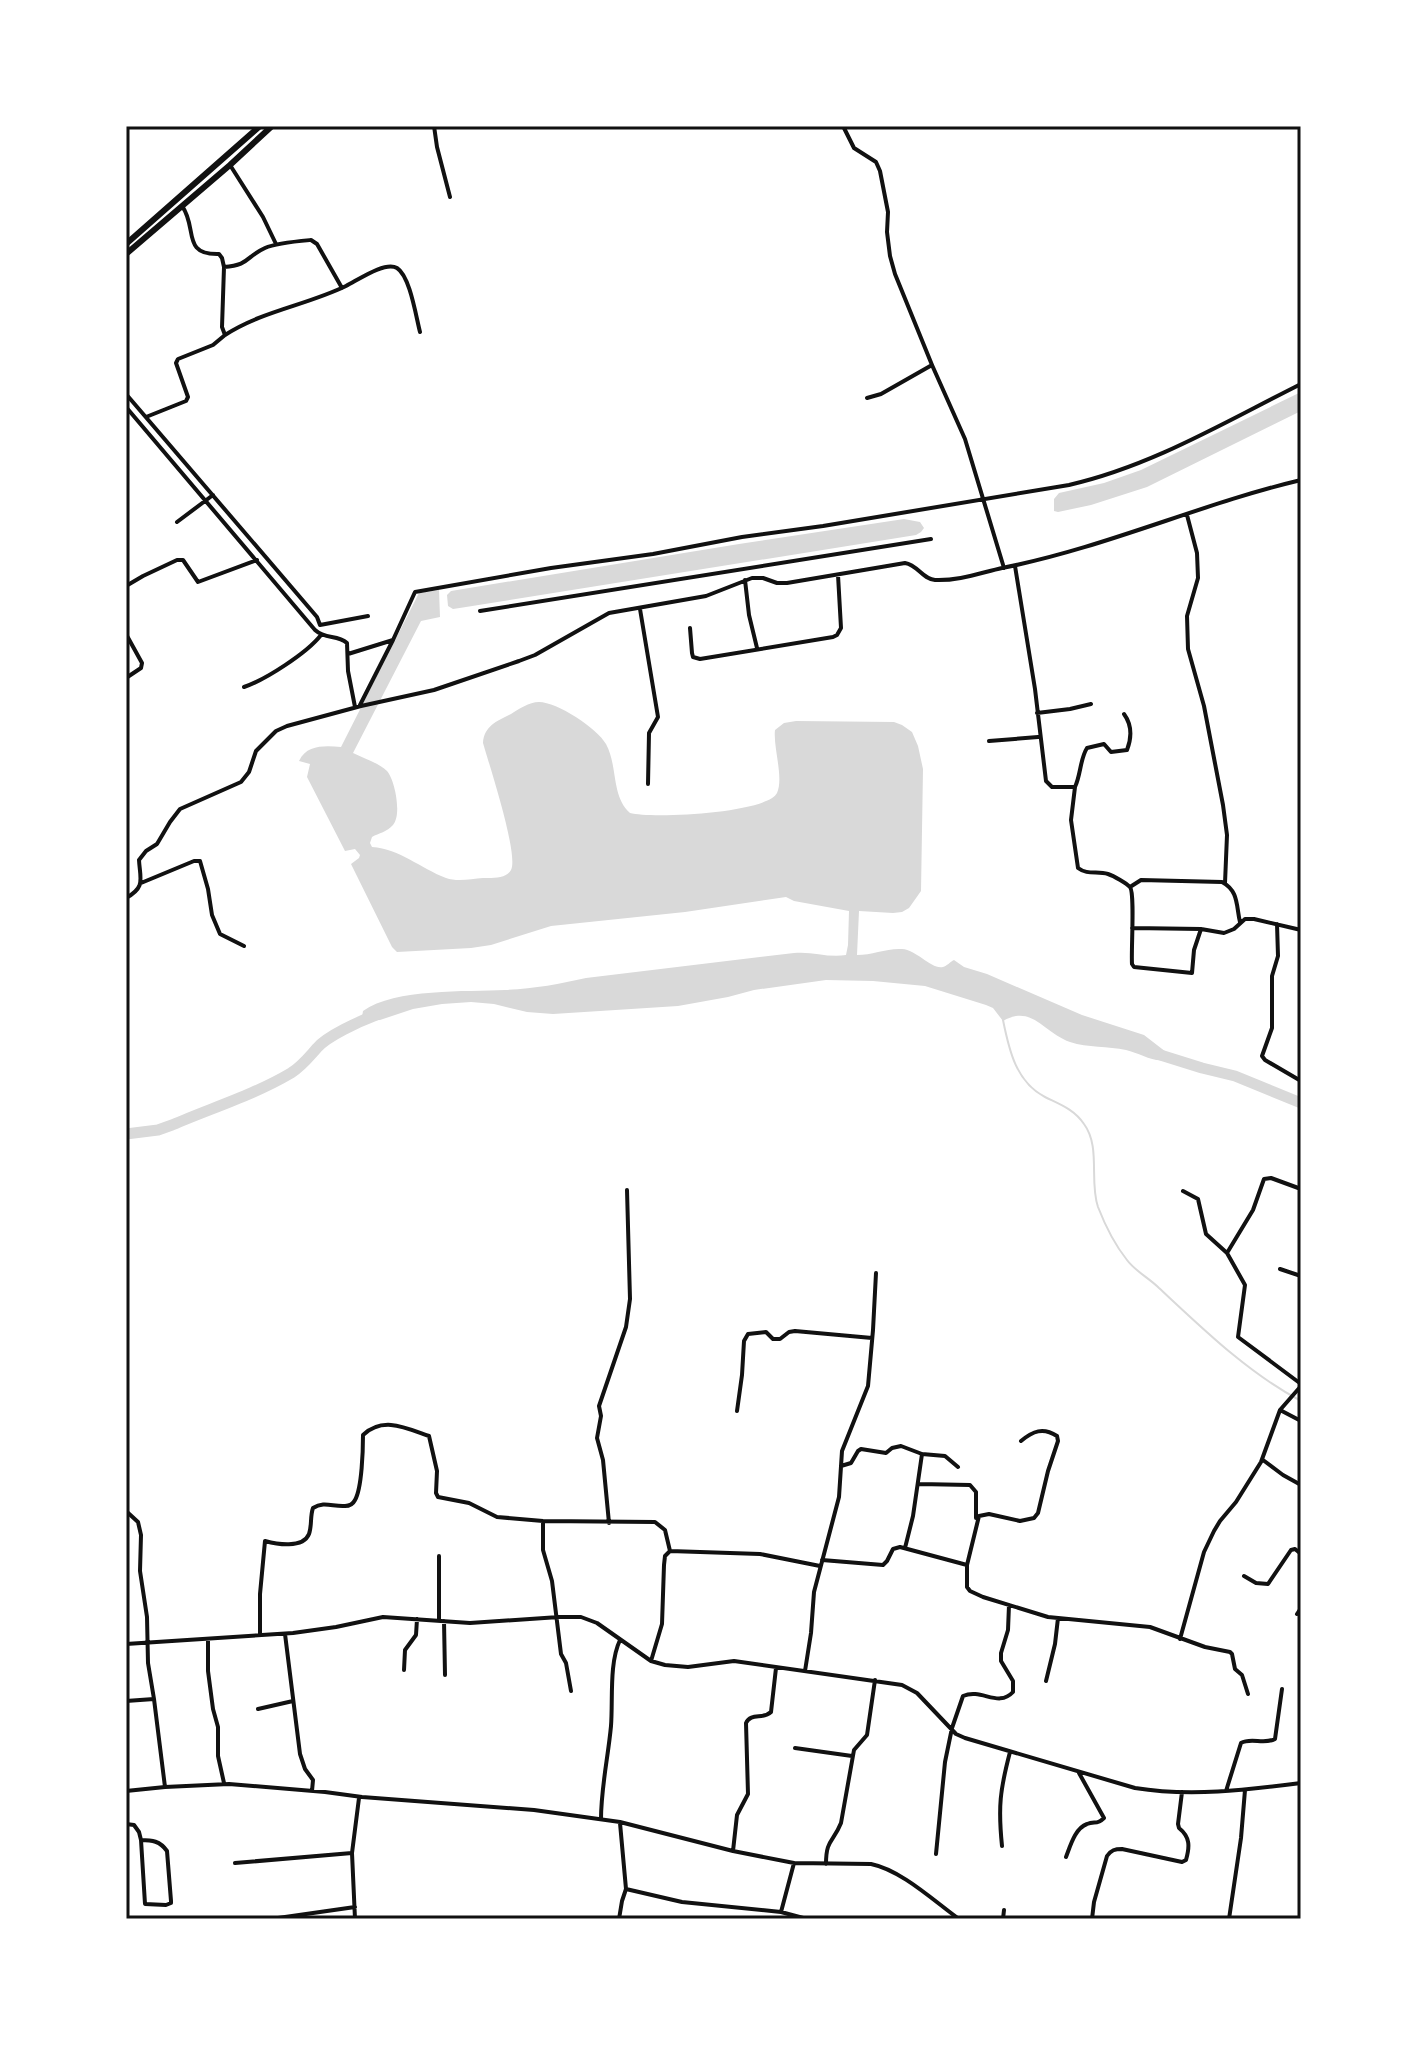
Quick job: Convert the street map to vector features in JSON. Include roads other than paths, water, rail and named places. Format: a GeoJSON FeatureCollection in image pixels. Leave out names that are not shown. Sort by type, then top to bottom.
{"type":"FeatureCollection","features":[{"type":"Feature","properties":{"kind":"main road"},"geometry":{"type":"LineString","coordinates":[[126,244],[260,126]]}},
{"type":"Feature","properties":{"kind":"main road"},"geometry":{"type":"LineString","coordinates":[[126,254],[272,126]]}},
{"type":"Feature","properties":{"kind":"street"},"geometry":{"type":"LineString","coordinates":[[434,126],[450,197]]}},
{"type":"Feature","properties":{"kind":"street"},"geometry":{"type":"LineString","coordinates":[[843,126],[854,148],[876,162],[880,171],[895,274],[956,417],[1004,568]]}},
{"type":"Feature","properties":{"kind":"street"},"geometry":{"type":"LineString","coordinates":[[230,165],[276,244]]}},
{"type":"Feature","properties":{"kind":"street"},"geometry":{"type":"LineString","coordinates":[[182,206],[187,213],[196,249],[201,253],[219,254],[222,258],[222,327],[225,335]]}},
{"type":"Feature","properties":{"kind":"street"},"geometry":{"type":"LineString","coordinates":[[224,267],[242,265],[257,252],[276,244],[314,241],[342,288]]}},
{"type":"Feature","properties":{"kind":"street"},"geometry":{"type":"LineString","coordinates":[[145,417],[186,401],[188,397],[176,363],[178,359],[213,345],[245,324],[342,288],[388,266],[397,268],[404,275],[420,332]]}},
{"type":"Feature","properties":{"kind":"street"},"geometry":{"type":"LineString","coordinates":[[867,398],[881,394],[932,365]]}},
{"type":"Feature","properties":{"kind":"street"},"geometry":{"type":"LineString","coordinates":[[358,707],[415,592],[1104,477],[1185,443],[1301,384]]}},
{"type":"Feature","properties":{"kind":"street"},"geometry":{"type":"LineString","coordinates":[[126,394],[317,617],[321,635]]}},
{"type":"Feature","properties":{"kind":"street"},"geometry":{"type":"LineString","coordinates":[[126,407],[318,628]]}},
{"type":"Feature","properties":{"kind":"street"},"geometry":{"type":"LineString","coordinates":[[126,898],[138,890],[141,883],[139,860],[157,844],[180,809],[241,782],[249,772],[256,751],[281,728],[434,690],[519,661],[604,614],[713,594],[745,580],[763,578],[780,583],[909,563],[928,579],[959,578],[1104,542],[1301,480]]}},
{"type":"Feature","properties":{"kind":"street"},"geometry":{"type":"LineString","coordinates":[[177,522],[213,495]]}},
{"type":"Feature","properties":{"kind":"street"},"geometry":{"type":"LineString","coordinates":[[1187,515],[1197,553],[1198,578],[1187,616],[1188,649],[1204,706],[1223,805],[1227,835],[1225,883]]}},
{"type":"Feature","properties":{"kind":"street"},"geometry":{"type":"LineString","coordinates":[[480,611],[931,539]]}},
{"type":"Feature","properties":{"kind":"street"},"geometry":{"type":"LineString","coordinates":[[126,586],[177,560],[186,563],[198,582],[257,560]]}},
{"type":"Feature","properties":{"kind":"street"},"geometry":{"type":"LineString","coordinates":[[1015,566],[1047,784],[1052,787],[1075,787]]}},
{"type":"Feature","properties":{"kind":"street"},"geometry":{"type":"LineString","coordinates":[[690,628],[692,653],[700,659],[837,635],[841,628],[838,575]]}},
{"type":"Feature","properties":{"kind":"street"},"geometry":{"type":"LineString","coordinates":[[745,580],[757,649]]}},
{"type":"Feature","properties":{"kind":"street"},"geometry":{"type":"LineString","coordinates":[[640,609],[658,717],[649,733],[648,784]]}},
{"type":"Feature","properties":{"kind":"street"},"geometry":{"type":"LineString","coordinates":[[318,628],[368,616]]}},
{"type":"Feature","properties":{"kind":"street"},"geometry":{"type":"LineString","coordinates":[[126,634],[142,663],[139,670],[126,678]]}},
{"type":"Feature","properties":{"kind":"street"},"geometry":{"type":"LineString","coordinates":[[321,635],[343,639],[348,646],[348,671],[358,707]]}},
{"type":"Feature","properties":{"kind":"street"},"geometry":{"type":"LineString","coordinates":[[244,687],[279,668],[311,646],[321,635]]}},
{"type":"Feature","properties":{"kind":"street"},"geometry":{"type":"LineString","coordinates":[[348,654],[393,640]]}},
{"type":"Feature","properties":{"kind":"street"},"geometry":{"type":"LineString","coordinates":[[1037,713],[1091,704]]}},
{"type":"Feature","properties":{"kind":"street"},"geometry":{"type":"LineString","coordinates":[[1124,714],[1131,728],[1127,750],[1111,752],[1104,744],[1087,748],[1075,787],[1071,820],[1078,868],[1085,872],[1112,875],[1130,887],[1134,898],[1134,967],[1192,973],[1194,950],[1201,929]]}},
{"type":"Feature","properties":{"kind":"street"},"geometry":{"type":"LineString","coordinates":[[989,741],[1039,737]]}},
{"type":"Feature","properties":{"kind":"street"},"geometry":{"type":"LineString","coordinates":[[141,883],[200,861],[212,915],[220,934],[244,946]]}},
{"type":"Feature","properties":{"kind":"street"},"geometry":{"type":"LineString","coordinates":[[1130,887],[1141,880],[1225,883],[1237,900],[1240,922]]}},
{"type":"Feature","properties":{"kind":"street"},"geometry":{"type":"LineString","coordinates":[[1132,928],[1201,929],[1224,933],[1245,919],[1254,919],[1301,930]]}},
{"type":"Feature","properties":{"kind":"street"},"geometry":{"type":"LineString","coordinates":[[1277,924],[1278,956],[1272,976],[1272,1028],[1262,1056],[1301,1081]]}},
{"type":"Feature","properties":{"kind":"street"},"geometry":{"type":"LineString","coordinates":[[1227,1253],[1253,1210],[1264,1179],[1271,1178],[1301,1189]]}},
{"type":"Feature","properties":{"kind":"street"},"geometry":{"type":"LineString","coordinates":[[609,1523],[603,1460],[597,1438],[601,1416],[599,1406],[626,1327],[630,1299],[627,1190]]}},
{"type":"Feature","properties":{"kind":"street"},"geometry":{"type":"LineString","coordinates":[[1180,1639],[1204,1552],[1220,1521],[1236,1502],[1262,1459],[1280,1410],[1301,1385],[1238,1337],[1246,1287],[1227,1253],[1206,1234],[1198,1199],[1183,1191]]}},
{"type":"Feature","properties":{"kind":"street"},"geometry":{"type":"LineString","coordinates":[[1280,1269],[1301,1276]]}},
{"type":"Feature","properties":{"kind":"street"},"geometry":{"type":"LineString","coordinates":[[805,1671],[814,1592],[839,1497],[842,1451],[868,1386],[876,1273]]}},
{"type":"Feature","properties":{"kind":"street"},"geometry":{"type":"LineString","coordinates":[[737,1411],[744,1341],[748,1334],[766,1332],[773,1339],[780,1339],[795,1331],[873,1338]]}},
{"type":"Feature","properties":{"kind":"street"},"geometry":{"type":"LineString","coordinates":[[1280,1410],[1301,1421]]}},
{"type":"Feature","properties":{"kind":"street"},"geometry":{"type":"LineString","coordinates":[[260,1635],[265,1541],[289,1544],[304,1540],[309,1534],[313,1508],[318,1504],[353,1504],[362,1467],[363,1435],[373,1426],[400,1425],[429,1436],[437,1471],[438,1497],[469,1503],[497,1517],[543,1521],[655,1522],[665,1530],[670,1551]]}},
{"type":"Feature","properties":{"kind":"street"},"geometry":{"type":"LineString","coordinates":[[976,1521],[983,1514],[1028,1521],[1038,1513],[1057,1436],[1039,1430],[1021,1441]]}},
{"type":"Feature","properties":{"kind":"street"},"geometry":{"type":"LineString","coordinates":[[841,1466],[851,1463],[858,1451],[865,1448],[886,1453],[901,1446],[922,1454],[945,1456],[958,1467]]}},
{"type":"Feature","properties":{"kind":"street"},"geometry":{"type":"LineString","coordinates":[[905,1548],[922,1454]]}},
{"type":"Feature","properties":{"kind":"street"},"geometry":{"type":"LineString","coordinates":[[1262,1459],[1301,1485]]}},
{"type":"Feature","properties":{"kind":"street"},"geometry":{"type":"LineString","coordinates":[[918,1483],[963,1485],[974,1488],[976,1492],[975,1536],[966,1581],[970,1591],[1048,1617],[1150,1627],[1205,1647],[1230,1652],[1248,1694]]}},
{"type":"Feature","properties":{"kind":"street"},"geometry":{"type":"LineString","coordinates":[[126,1511],[138,1522],[141,1535],[140,1571],[147,1617],[148,1663],[165,1787]]}},
{"type":"Feature","properties":{"kind":"street"},"geometry":{"type":"LineString","coordinates":[[543,1521],[543,1550],[552,1581],[561,1654],[566,1663],[571,1691]]}},
{"type":"Feature","properties":{"kind":"street"},"geometry":{"type":"LineString","coordinates":[[651,1661],[662,1624],[664,1565],[665,1556],[670,1551],[760,1554],[821,1563],[883,1565],[893,1549],[905,1548],[967,1565]]}},
{"type":"Feature","properties":{"kind":"street"},"geometry":{"type":"LineString","coordinates":[[1244,1576],[1256,1583],[1268,1584],[1291,1550],[1295,1549],[1301,1554]]}},
{"type":"Feature","properties":{"kind":"street"},"geometry":{"type":"LineString","coordinates":[[439,1556],[445,1675]]}},
{"type":"Feature","properties":{"kind":"street"},"geometry":{"type":"LineString","coordinates":[[936,1854],[945,1762],[963,1696],[972,1693],[1001,1699],[1013,1692],[1013,1681],[1001,1661],[1008,1630],[1009,1604]]}},
{"type":"Feature","properties":{"kind":"street"},"geometry":{"type":"LineString","coordinates":[[1297,1614],[1301,1608]]}},
{"type":"Feature","properties":{"kind":"street"},"geometry":{"type":"LineString","coordinates":[[126,1644],[285,1633],[336,1627],[373,1618],[470,1623],[581,1617],[590,1619],[651,1661],[665,1665],[688,1667],[734,1661],[875,1680],[910,1688],[956,1734],[1135,1788],[1182,1792],[1226,1791],[1301,1783]]}},
{"type":"Feature","properties":{"kind":"street"},"geometry":{"type":"LineString","coordinates":[[1046,1681],[1058,1618]]}},
{"type":"Feature","properties":{"kind":"street"},"geometry":{"type":"LineString","coordinates":[[404,1670],[405,1650],[416,1635],[417,1619]]}},
{"type":"Feature","properties":{"kind":"street"},"geometry":{"type":"LineString","coordinates":[[285,1633],[300,1754],[313,1780],[312,1791]]}},
{"type":"Feature","properties":{"kind":"street"},"geometry":{"type":"LineString","coordinates":[[208,1639],[208,1671],[224,1784]]}},
{"type":"Feature","properties":{"kind":"street"},"geometry":{"type":"LineString","coordinates":[[601,1819],[614,1656],[620,1639]]}},
{"type":"Feature","properties":{"kind":"street"},"geometry":{"type":"LineString","coordinates":[[733,1851],[737,1815],[748,1794],[746,1723],[752,1716],[771,1712],[776,1667]]}},
{"type":"Feature","properties":{"kind":"street"},"geometry":{"type":"LineString","coordinates":[[826,1864],[828,1844],[841,1823],[852,1756],[867,1735],[875,1680]]}},
{"type":"Feature","properties":{"kind":"street"},"geometry":{"type":"LineString","coordinates":[[1226,1791],[1241,1743],[1275,1739],[1282,1689]]}},
{"type":"Feature","properties":{"kind":"street"},"geometry":{"type":"LineString","coordinates":[[126,1701],[154,1699]]}},
{"type":"Feature","properties":{"kind":"street"},"geometry":{"type":"LineString","coordinates":[[258,1709],[293,1701]]}},
{"type":"Feature","properties":{"kind":"street"},"geometry":{"type":"LineString","coordinates":[[795,1748],[852,1756]]}},
{"type":"Feature","properties":{"kind":"street"},"geometry":{"type":"LineString","coordinates":[[1002,1846],[999,1799],[1010,1752]]}},
{"type":"Feature","properties":{"kind":"street"},"geometry":{"type":"LineString","coordinates":[[1066,1857],[1079,1828],[1088,1823],[1102,1822],[1104,1818],[1077,1771]]}},
{"type":"Feature","properties":{"kind":"street"},"geometry":{"type":"LineString","coordinates":[[126,1791],[224,1784],[534,1810],[601,1819],[794,1863],[880,1866],[959,1919]]}},
{"type":"Feature","properties":{"kind":"street"},"geometry":{"type":"LineString","coordinates":[[1229,1919],[1245,1790]]}},
{"type":"Feature","properties":{"kind":"street"},"geometry":{"type":"LineString","coordinates":[[1092,1919],[1094,1902],[1110,1851],[1122,1849],[1182,1862],[1186,1860],[1188,1837],[1178,1824],[1182,1792]]}},
{"type":"Feature","properties":{"kind":"street"},"geometry":{"type":"LineString","coordinates":[[355,1919],[352,1853],[359,1797]]}},
{"type":"Feature","properties":{"kind":"street"},"geometry":{"type":"LineString","coordinates":[[619,1919],[626,1889],[620,1822]]}},
{"type":"Feature","properties":{"kind":"street"},"geometry":{"type":"LineString","coordinates":[[126,1824],[134,1825],[141,1840],[145,1904],[171,1903],[167,1851],[154,1841],[141,1840]]}},
{"type":"Feature","properties":{"kind":"street"},"geometry":{"type":"LineString","coordinates":[[235,1863],[352,1853]]}},
{"type":"Feature","properties":{"kind":"street"},"geometry":{"type":"LineString","coordinates":[[781,1912],[794,1863]]}},
{"type":"Feature","properties":{"kind":"street"},"geometry":{"type":"LineString","coordinates":[[626,1889],[682,1902],[781,1912],[807,1919]]}},
{"type":"Feature","properties":{"kind":"street"},"geometry":{"type":"LineString","coordinates":[[271,1919],[355,1907]]}},
{"type":"Feature","properties":{"kind":"street"},"geometry":{"type":"LineString","coordinates":[[1003,1919],[1004,1910]]}},
{"type":"Feature","properties":{"kind":"waterway"},"geometry":{"type":"LineString","coordinates":[[126,1134],[158,1130],[277,1081],[305,1062],[322,1043],[376,1015]]}},
{"type":"Feature","properties":{"kind":"waterway"},"geometry":{"type":"LineString","coordinates":[[1003,1020],[1011,1054],[1027,1083],[1035,1091],[1076,1114],[1089,1133],[1094,1154],[1094,1186],[1098,1207],[1127,1260],[1227,1349],[1281,1390],[1301,1401]]}},
{"type":"Feature","properties":{"kind":"waterway"},"geometry":{"type":"LineString","coordinates":[[1154,1053],[1235,1076],[1301,1103]]}}]}
